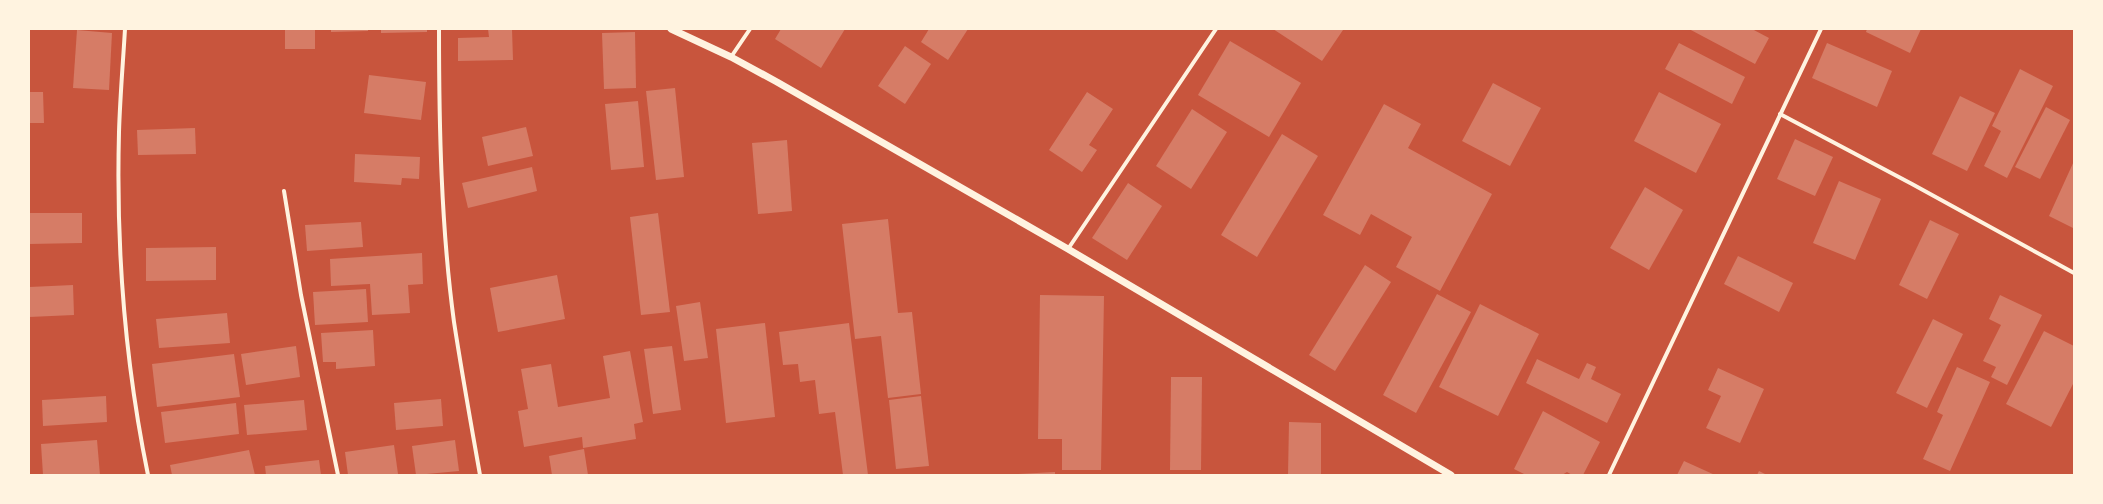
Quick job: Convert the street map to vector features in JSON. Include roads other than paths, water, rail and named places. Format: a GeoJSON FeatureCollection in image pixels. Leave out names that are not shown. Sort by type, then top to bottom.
{"type":"FeatureCollection","features":[{"type":"Feature","properties":{"kind":"street"},"geometry":{"type":"LineString","coordinates":[[125,29],[119,132],[121,269],[140,435],[148,475]]}},
{"type":"Feature","properties":{"kind":"street"},"geometry":{"type":"LineString","coordinates":[[439,29],[439,104],[445,220],[454,321],[480,475]]}},
{"type":"Feature","properties":{"kind":"street"},"geometry":{"type":"LineString","coordinates":[[671,29],[731,57],[1068,249],[1451,475]]}},
{"type":"Feature","properties":{"kind":"street"},"geometry":{"type":"LineString","coordinates":[[731,57],[750,29]]}},
{"type":"Feature","properties":{"kind":"street"},"geometry":{"type":"LineString","coordinates":[[1068,249],[1216,29]]}},
{"type":"Feature","properties":{"kind":"street"},"geometry":{"type":"LineString","coordinates":[[1609,475],[1821,29]]}},
{"type":"Feature","properties":{"kind":"street"},"geometry":{"type":"LineString","coordinates":[[1780,114],[1912,184],[2074,273]]}},
{"type":"Feature","properties":{"kind":"street"},"geometry":{"type":"LineString","coordinates":[[284,191],[301,295],[338,475]]}}]}
